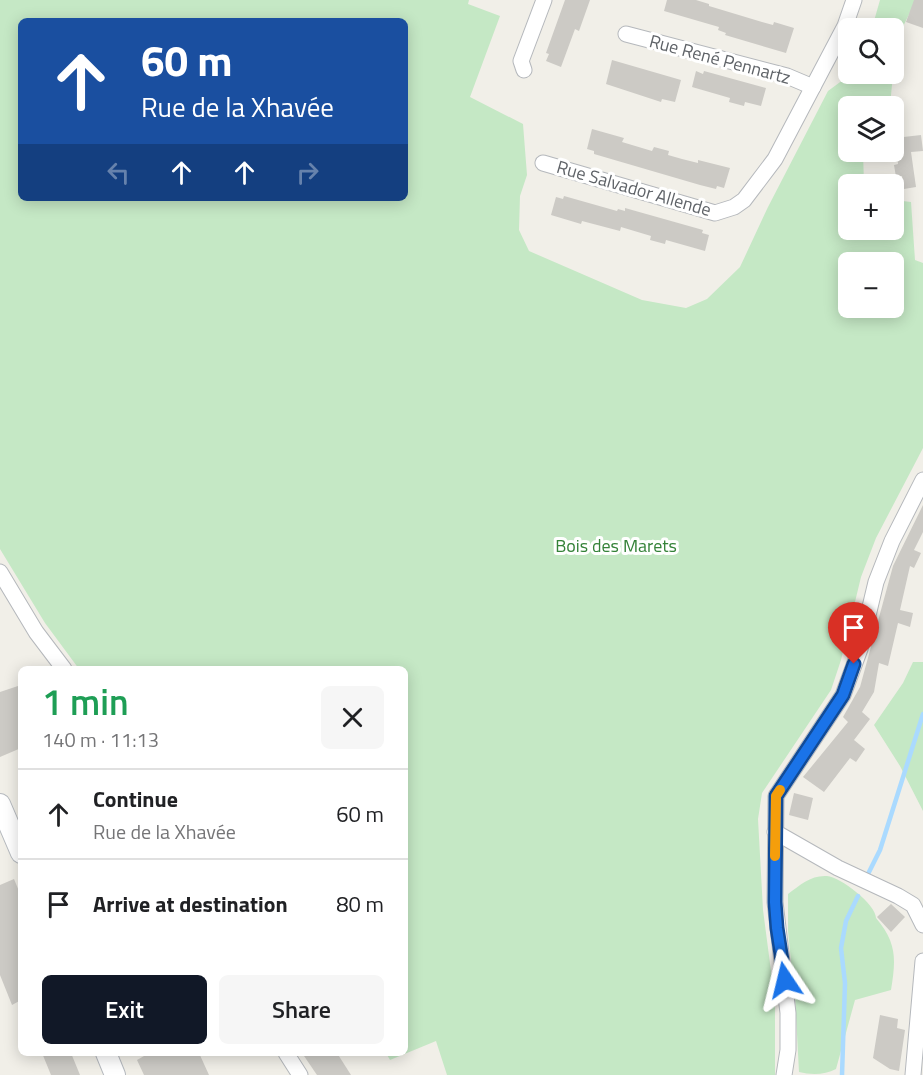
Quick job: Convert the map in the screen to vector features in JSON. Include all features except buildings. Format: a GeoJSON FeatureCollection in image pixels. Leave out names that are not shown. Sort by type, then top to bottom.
{"type":"FeatureCollection","features":[{"type":"Feature","properties":{"kind":"street"},"geometry":{"type":"LineString","coordinates":[[524,70],[521,61],[544,0]]}},
{"type":"Feature","properties":{"kind":"street","name":"Rue Salvador Allende"},"geometry":{"type":"LineString","coordinates":[[543,163],[715,213],[734,207],[744,200],[775,159],[845,26],[854,0]]}},
{"type":"Feature","properties":{"kind":"street","name":"Rue René Pennartz"},"geometry":{"type":"LineString","coordinates":[[626,34],[787,76],[813,87]]}},
{"type":"Feature","properties":{"kind":"street"},"geometry":{"type":"LineString","coordinates":[[784,1075],[788,1050],[788,1013],[777,928],[776,796],[843,695],[860,649],[876,582],[892,541],[923,480]]}},
{"type":"Feature","properties":{"kind":"street"},"geometry":{"type":"LineString","coordinates":[[0,572],[36,632],[62,666]]}},
{"type":"Feature","properties":{"kind":"street"},"geometry":{"type":"LineString","coordinates":[[0,804],[18,846]]}},
{"type":"Feature","properties":{"kind":"street"},"geometry":{"type":"LineString","coordinates":[[775,831],[838,868],[913,905],[923,925]]}},
{"type":"Feature","properties":{"kind":"street"},"geometry":{"type":"LineString","coordinates":[[913,1075],[923,961]]}},
{"type":"Feature","properties":{"kind":"street"},"geometry":{"type":"LineString","coordinates":[[107,1056],[115,1075]]}},
{"type":"Feature","properties":{"kind":"street"},"geometry":{"type":"LineString","coordinates":[[288,1056],[300,1075]]}},
{"type":"Feature","properties":{"kind":"green space","name":"Bois des Marets"},"geometry":{"type":"Polygon","coordinates":[[[0,0],[469,0],[468,4],[500,16],[470,97],[523,124],[527,175],[520,196],[519,230],[529,251],[642,300],[686,308],[707,299],[740,267],[828,91],[838,84],[892,84],[891,96],[838,96],[838,162],[863,162],[864,174],[838,174],[838,240],[904,240],[904,201],[911,202],[915,260],[923,263],[923,448],[876,538],[861,577],[841,660],[831,690],[762,793],[758,819],[763,910],[774,994],[794,991],[788,931],[788,894],[811,879],[827,876],[840,881],[856,892],[870,906],[891,944],[894,969],[891,990],[855,1000],[836,1069],[818,1074],[799,1072],[795,996],[775,1002],[775,1075],[447,1075],[436,1041],[408,1053],[408,666],[77,666],[45,623],[0,549],[0,0]]]}},
{"type":"Feature","properties":{"kind":"green space"},"geometry":{"type":"Polygon","coordinates":[[[880,0],[916,0],[904,25],[904,18],[875,18],[880,0]]]}},
{"type":"Feature","properties":{"kind":"green space"},"geometry":{"type":"Polygon","coordinates":[[[913,662],[923,662],[923,811],[900,766],[874,725],[903,683],[913,662]]]}},
{"type":"Feature","properties":{"kind":"green space","name":"Bois des Marets"},"geometry":{"type":"Polygon","coordinates":[[[388,1056],[400,1056],[390,1060],[388,1056]]]}},
{"type":"Feature","properties":{"kind":"waterway"},"geometry":{"type":"LineString","coordinates":[[868,874],[880,850],[923,714]]}},
{"type":"Feature","properties":{"kind":"waterway"},"geometry":{"type":"LineString","coordinates":[[842,1075],[845,983],[841,948],[846,921],[858,896]]}},
{"type":"Feature","properties":{"kind":"slow traffic"},"geometry":{"type":"LineString","coordinates":[[775,856],[776,796],[780,790]]}},
{"type":"Feature","properties":{"kind":"route"},"geometry":{"type":"LineString","coordinates":[[785,980],[775,902],[776,796],[843,695],[854,664]]}}]}
